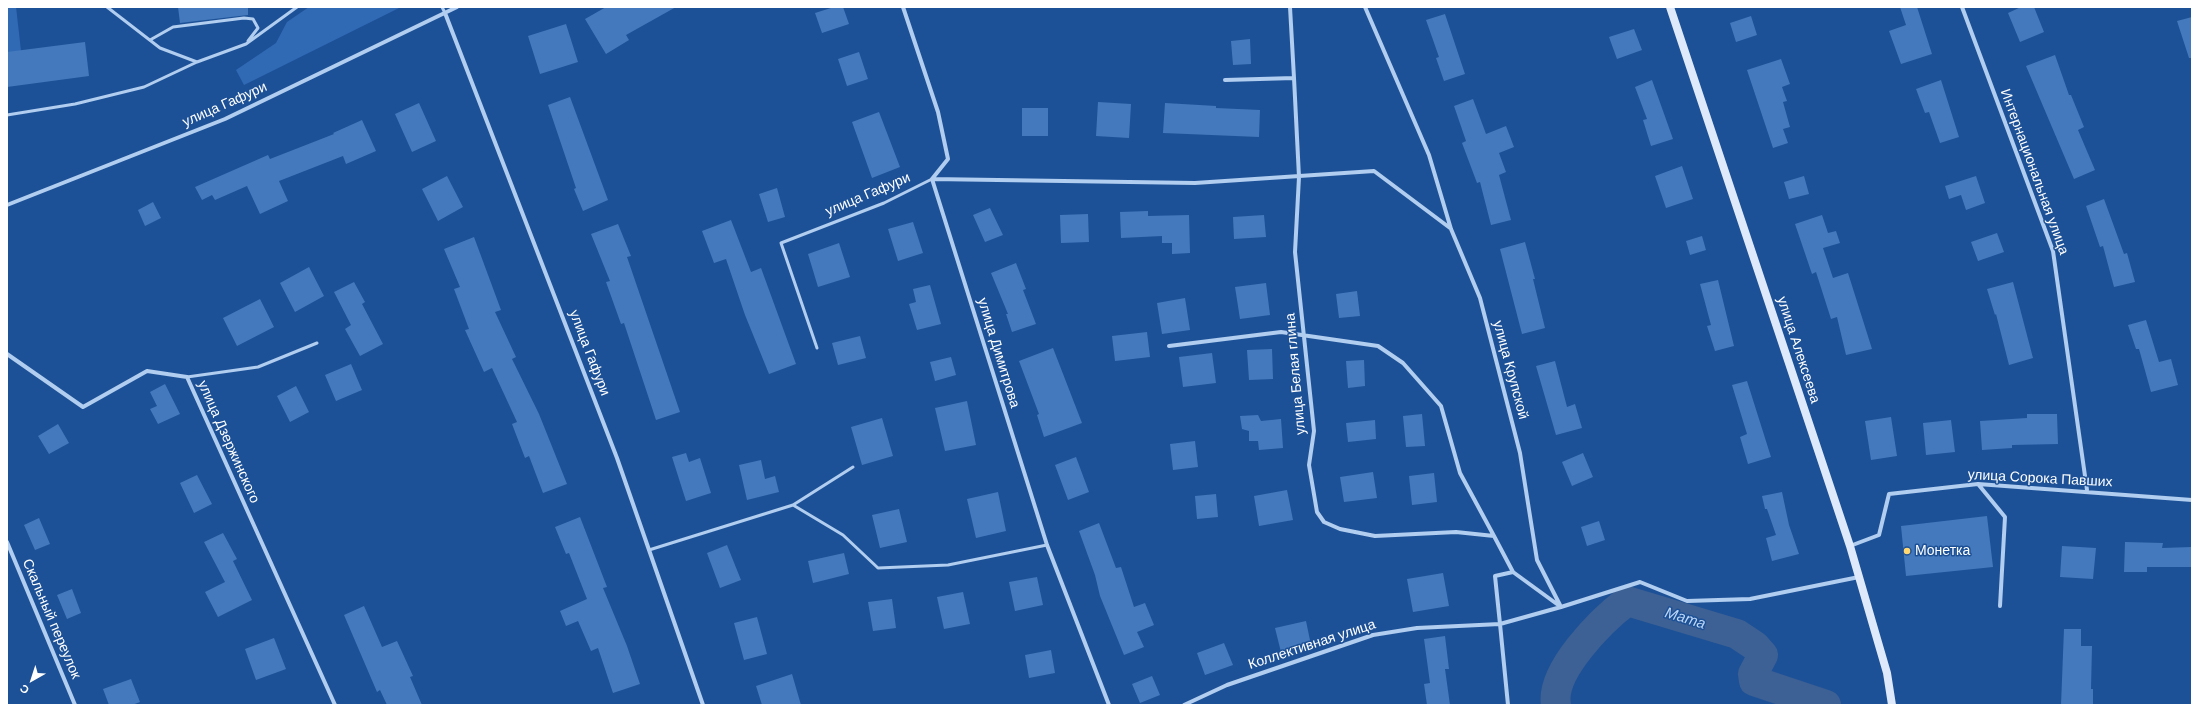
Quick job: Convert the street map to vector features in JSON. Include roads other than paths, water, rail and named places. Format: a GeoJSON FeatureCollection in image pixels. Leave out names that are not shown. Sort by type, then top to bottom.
{"type":"FeatureCollection","features":[{"type":"Feature","properties":{"kind":"main road","name":"улица Алексеева"},"geometry":{"type":"LineString","coordinates":[[1670,7],[1850,546],[1887,673],[1892,705]]}},
{"type":"Feature","properties":{"kind":"street","name":"улица Гафури"},"geometry":{"type":"LineString","coordinates":[[7,205],[225,119],[457,7]]}},
{"type":"Feature","properties":{"kind":"street"},"geometry":{"type":"LineString","coordinates":[[903,7],[938,112],[948,159],[932,179]]}},
{"type":"Feature","properties":{"kind":"street","name":"улица Белая глина"},"geometry":{"type":"LineString","coordinates":[[1290,7],[1299,177],[1295,252],[1314,430],[1309,465],[1317,512],[1324,522],[1340,529],[1375,536],[1456,532],[1494,536]]}},
{"type":"Feature","properties":{"kind":"street","name":"улица Крупской"},"geometry":{"type":"LineString","coordinates":[[1365,7],[1429,155],[1451,229],[1480,298],[1518,446],[1537,560],[1562,607]]}},
{"type":"Feature","properties":{"kind":"street","name":"Интернациональная улица"},"geometry":{"type":"LineString","coordinates":[[1962,7],[2053,251],[2087,490]]}},
{"type":"Feature","properties":{"kind":"street","name":"улица Гафури"},"geometry":{"type":"LineString","coordinates":[[445,12],[617,458],[703,705]]}},
{"type":"Feature","properties":{"kind":"street"},"geometry":{"type":"LineString","coordinates":[[1225,80],[1294,78]]}},
{"type":"Feature","properties":{"kind":"street"},"geometry":{"type":"LineString","coordinates":[[932,179],[1195,184],[1374,171],[1451,229]]}},
{"type":"Feature","properties":{"kind":"street","name":"улица Димитрова"},"geometry":{"type":"LineString","coordinates":[[932,179],[1047,545],[1110,705]]}},
{"type":"Feature","properties":{"kind":"street"},"geometry":{"type":"LineString","coordinates":[[1169,346],[1281,332],[1304,334],[1378,346],[1403,363],[1441,406],[1460,473],[1513,572],[1562,607]]}},
{"type":"Feature","properties":{"kind":"street","name":"улица Дзержинского"},"geometry":{"type":"LineString","coordinates":[[7,354],[83,407],[147,372],[187,377],[335,705]]}},
{"type":"Feature","properties":{"kind":"street"},"geometry":{"type":"LineString","coordinates":[[1978,484],[2005,517],[2000,606]]}},
{"type":"Feature","properties":{"kind":"street","name":"улица Сорока Павших"},"geometry":{"type":"LineString","coordinates":[[1850,546],[1879,536],[1889,494],[1978,484],[2087,490],[2192,500]]}},
{"type":"Feature","properties":{"kind":"street","name":"Скальный переулок"},"geometry":{"type":"LineString","coordinates":[[7,542],[75,705]]}},
{"type":"Feature","properties":{"kind":"street"},"geometry":{"type":"LineString","coordinates":[[1508,705],[1495,576],[1513,572]]}},
{"type":"Feature","properties":{"kind":"street"},"geometry":{"type":"LineString","coordinates":[[1500,624],[1562,607],[1640,582],[1687,601],[1750,600],[1859,577]]}},
{"type":"Feature","properties":{"kind":"street","name":"Коллективная улица"},"geometry":{"type":"LineString","coordinates":[[1184,705],[1227,685],[1373,635],[1417,628],[1500,624]]}},
{"type":"Feature","properties":{"kind":"lane"},"geometry":{"type":"LineString","coordinates":[[106,7],[160,48],[197,62]]}},
{"type":"Feature","properties":{"kind":"lane"},"geometry":{"type":"LineString","coordinates":[[7,114],[75,104],[144,87],[197,62],[246,44],[297,7]]}},
{"type":"Feature","properties":{"kind":"lane"},"geometry":{"type":"LineString","coordinates":[[442,7],[445,12]]}},
{"type":"Feature","properties":{"kind":"lane"},"geometry":{"type":"LineString","coordinates":[[150,40],[173,27],[244,18],[253,19],[258,28],[246,44]]}},
{"type":"Feature","properties":{"kind":"lane","name":"улица Гафури"},"geometry":{"type":"LineString","coordinates":[[817,348],[782,243],[884,203],[932,179]]}},
{"type":"Feature","properties":{"kind":"lane"},"geometry":{"type":"LineString","coordinates":[[187,377],[258,367],[317,343]]}},
{"type":"Feature","properties":{"kind":"lane"},"geometry":{"type":"LineString","coordinates":[[649,550],[793,505],[853,467]]}},
{"type":"Feature","properties":{"kind":"lane"},"geometry":{"type":"LineString","coordinates":[[793,505],[843,535],[878,568],[948,565],[1047,545]]}},
{"type":"Feature","properties":{"kind":"waterway","name":"Мата"},"geometry":{"type":"LineString","coordinates":[[1556,705],[1556,692],[1561,677],[1569,662],[1592,633],[1627,601],[1737,634],[1755,646],[1763,655],[1753,674],[1754,681],[1826,705]]}},
{"type":"Feature","properties":{"kind":"place","name":"Монетка"},"geometry":{"type":"Point","coordinates":[1907,551]}}]}
